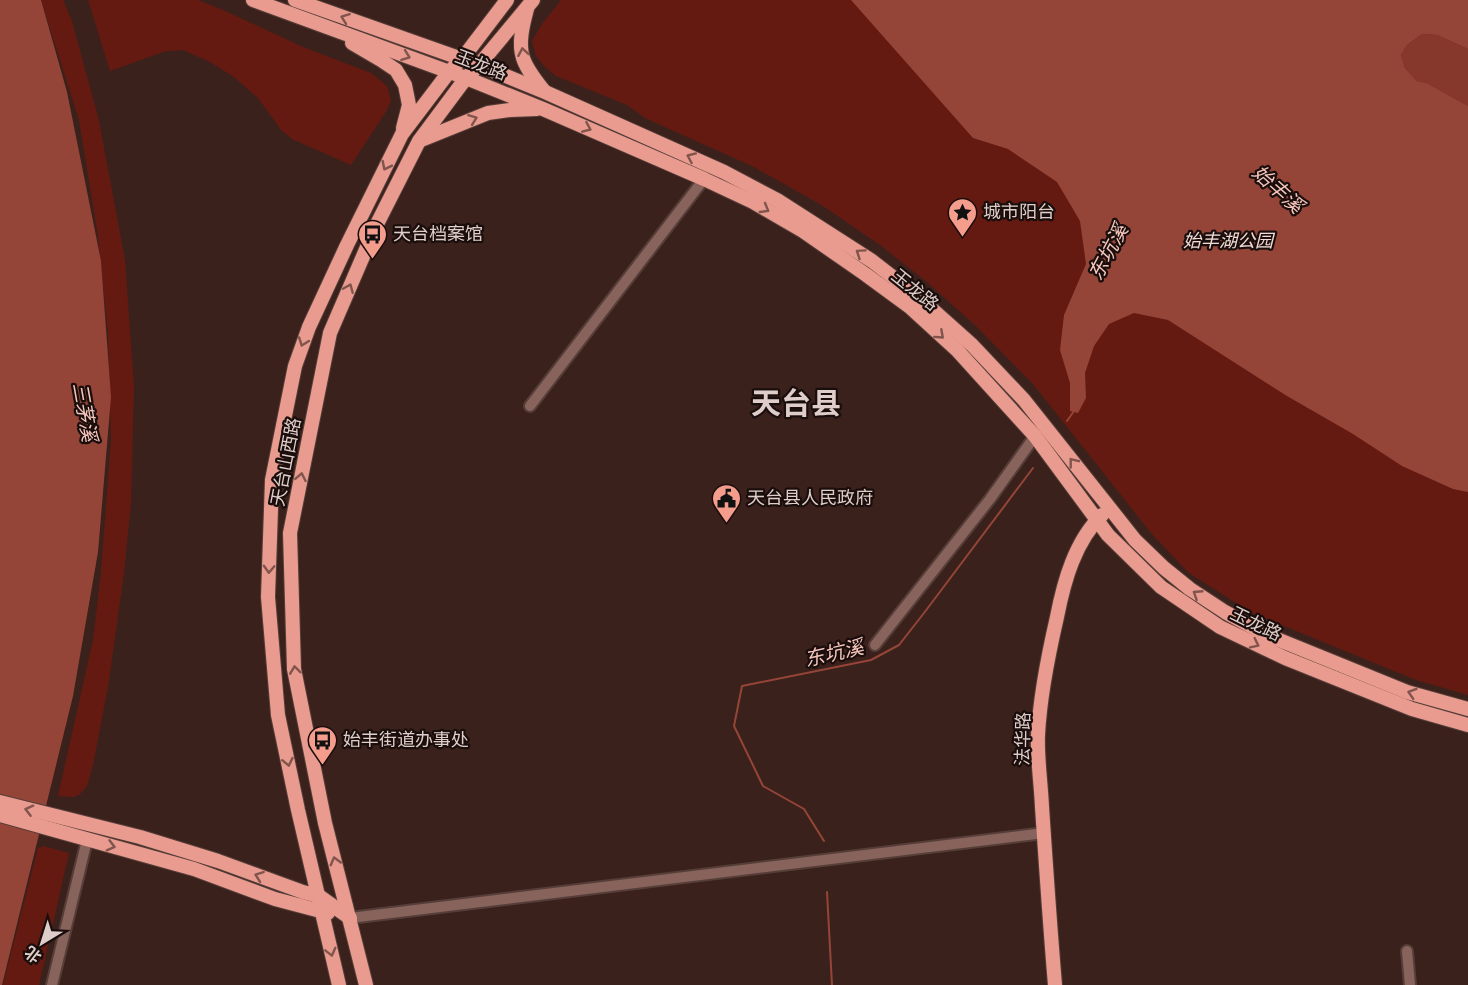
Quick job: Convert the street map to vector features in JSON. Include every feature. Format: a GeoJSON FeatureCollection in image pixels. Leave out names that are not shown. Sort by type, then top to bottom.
{"type":"FeatureCollection","features":[{"type":"Feature","properties":{"kind":"main road","name":"玉龙路"},"geometry":{"type":"LineString","coordinates":[[253,0],[466,78],[543,109],[753,202],[802,231],[910,307],[957,350],[1035,436],[1108,535],[1161,587],[1220,627],[1285,658],[1412,709],[1468,724]]}},
{"type":"Feature","properties":{"kind":"main road","name":"玉龙路"},"geometry":{"type":"LineString","coordinates":[[296,0],[480,65],[545,92],[724,172],[777,200],[872,261],[916,295],[972,345],[1024,400],[1135,540],[1190,589],[1267,635],[1407,692],[1468,709]]}},
{"type":"Feature","properties":{"kind":"main road","name":"天台山西路"},"geometry":{"type":"LineString","coordinates":[[339,985],[278,715],[268,597],[272,480],[295,366],[309,327],[331,278],[402,134],[507,0]]}},
{"type":"Feature","properties":{"kind":"main road"},"geometry":{"type":"LineString","coordinates":[[530,4],[523,22],[522,57],[545,92]]}},
{"type":"Feature","properties":{"kind":"main road","name":"天台山西路"},"geometry":{"type":"LineString","coordinates":[[366,985],[325,823],[294,669],[290,533],[330,333],[377,224],[419,141],[466,78],[480,65],[530,4]]}},
{"type":"Feature","properties":{"kind":"main road"},"geometry":{"type":"LineString","coordinates":[[319,25],[396,70],[405,86],[409,105],[402,134]]}},
{"type":"Feature","properties":{"kind":"main road"},"geometry":{"type":"LineString","coordinates":[[419,141],[488,113],[543,109]]}},
{"type":"Feature","properties":{"kind":"main road","name":"法华路"},"geometry":{"type":"LineString","coordinates":[[1055,985],[1038,735],[1046,668],[1061,597],[1072,561],[1097,520],[1109,508]]}},
{"type":"Feature","properties":{"kind":"main road"},"geometry":{"type":"LineString","coordinates":[[270,530],[290,533]]}},
{"type":"Feature","properties":{"kind":"main road"},"geometry":{"type":"LineString","coordinates":[[280,726],[305,721]]}},
{"type":"Feature","properties":{"kind":"main road"},"geometry":{"type":"LineString","coordinates":[[0,802],[57,823],[87,840],[194,869],[275,899],[350,918]]}},
{"type":"Feature","properties":{"kind":"main road"},"geometry":{"type":"LineString","coordinates":[[0,815],[140,837],[319,896],[350,918]]}},
{"type":"Feature","properties":{"kind":"street"},"geometry":{"type":"LineString","coordinates":[[530,406],[704,179]]}},
{"type":"Feature","properties":{"kind":"street"},"geometry":{"type":"LineString","coordinates":[[875,645],[990,498],[1035,436]]}},
{"type":"Feature","properties":{"kind":"street"},"geometry":{"type":"LineString","coordinates":[[350,918],[1044,833]]}},
{"type":"Feature","properties":{"kind":"street"},"geometry":{"type":"LineString","coordinates":[[52,985],[87,840]]}},
{"type":"Feature","properties":{"kind":"street"},"geometry":{"type":"LineString","coordinates":[[1407,951],[1410,985]]}},
{"type":"Feature","properties":{"kind":"green space"},"geometry":{"type":"Polygon","coordinates":[[[41,0],[63,0],[72,21],[99,121],[125,260],[134,387],[131,503],[108,687],[87,786],[74,797],[58,796],[93,640],[101,572],[111,440],[108,332],[98,236],[79,120],[41,0]]]}},
{"type":"Feature","properties":{"kind":"green space"},"geometry":{"type":"Polygon","coordinates":[[[88,0],[198,0],[303,47],[371,73],[387,86],[391,100],[387,110],[351,165],[292,139],[281,130],[258,98],[234,77],[210,62],[183,50],[166,51],[110,71],[88,0]]]}},
{"type":"Feature","properties":{"kind":"green space","name":"始丰湖公园"},"geometry":{"type":"Polygon","coordinates":[[[561,0],[1468,0],[1468,695],[1416,680],[1252,613],[1189,573],[1151,533],[1033,384],[977,327],[928,283],[880,245],[823,206],[754,167],[645,118],[627,105],[556,76],[545,67],[536,56],[532,41],[561,0]]]}},
{"type":"Feature","properties":{"kind":"green space"},"geometry":{"type":"Polygon","coordinates":[[[43,846],[69,853],[39,985],[3,985],[38,848],[43,846]]]}},
{"type":"Feature","properties":{"kind":"shaded area"},"geometry":{"type":"Polygon","coordinates":[[[1422,34],[1437,35],[1468,49],[1468,106],[1427,83],[1417,81],[1405,68],[1401,55],[1407,45],[1422,34]]]}},
{"type":"Feature","properties":{"kind":"water","name":"三茅溪"},"geometry":{"type":"Polygon","coordinates":[[[0,0],[41,0],[67,92],[101,261],[111,397],[98,552],[73,696],[2,985],[0,985],[0,0]]]}},
{"type":"Feature","properties":{"kind":"water","name":"始丰溪"},"geometry":{"type":"Polygon","coordinates":[[[851,0],[1468,0],[1468,49],[1437,35],[1422,34],[1407,45],[1401,55],[1405,68],[1417,81],[1427,83],[1468,106],[1468,492],[1453,489],[1402,466],[1168,320],[1134,313],[1109,324],[1094,346],[1085,373],[1086,398],[1078,413],[1070,411],[1070,383],[1060,350],[1064,315],[1086,264],[1080,221],[1057,182],[1008,149],[973,138],[851,0]]]}},
{"type":"Feature","properties":{"kind":"waterway","name":"东坑溪"},"geometry":{"type":"LineString","coordinates":[[1067,421],[1074,411]]}},
{"type":"Feature","properties":{"kind":"waterway","name":"东坑溪"},"geometry":{"type":"LineString","coordinates":[[824,841],[804,809],[763,786],[734,726],[742,686],[871,660],[899,645],[1033,468]]}},
{"type":"Feature","properties":{"kind":"waterway","name":"东坑溪"},"geometry":{"type":"LineString","coordinates":[[827,892],[832,985]]}},
{"type":"Feature","properties":{"kind":"place","name":"城市阳台"},"geometry":{"type":"Point","coordinates":[962,238]}},
{"type":"Feature","properties":{"kind":"place","name":"天台档案馆"},"geometry":{"type":"Point","coordinates":[372,260]}},
{"type":"Feature","properties":{"kind":"place","name":"天台县人民政府"},"geometry":{"type":"Point","coordinates":[726,524]}},
{"type":"Feature","properties":{"kind":"place","name":"始丰街道办事处"},"geometry":{"type":"Point","coordinates":[322,766]}},
{"type":"Feature","properties":{"kind":"district","name":"天台县"},"geometry":{"type":"Point","coordinates":[796,404]}}]}
